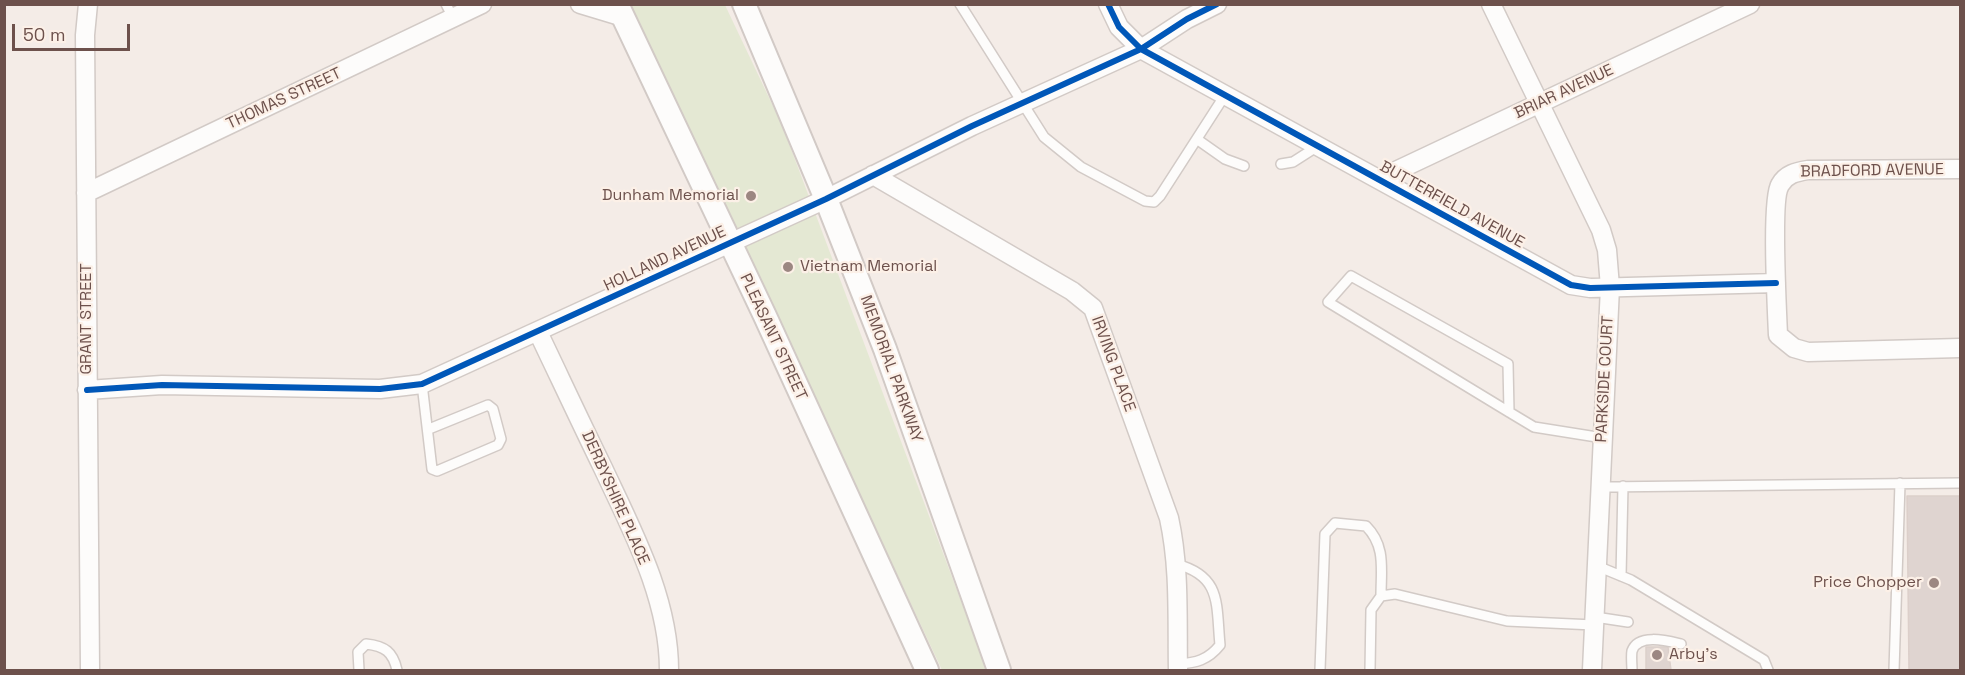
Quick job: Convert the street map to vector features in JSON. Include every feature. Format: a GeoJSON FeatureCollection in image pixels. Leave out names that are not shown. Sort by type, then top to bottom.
{"type":"FeatureCollection","features":[{"type":"Feature","properties":{"kind":"street","name":"GRANT STREET"},"geometry":{"type":"LineString","coordinates":[[88,4],[85,35],[90,670]]}},
{"type":"Feature","properties":{"kind":"street","name":"THOMAS STREET"},"geometry":{"type":"LineString","coordinates":[[86,193],[449,11],[482,4]]}},
{"type":"Feature","properties":{"kind":"street"},"geometry":{"type":"LineString","coordinates":[[580,4],[620,11]]}},
{"type":"Feature","properties":{"kind":"street","name":"MEMORIAL PARKWAY"},"geometry":{"type":"LineString","coordinates":[[744,4],[826,199],[885,349],[999,670]]}},
{"type":"Feature","properties":{"kind":"street","name":"BUTTERFIELD AVENUE"},"geometry":{"type":"LineString","coordinates":[[1108,4],[1119,27],[1141,49],[1571,285],[1610,287],[1776,284]]}},
{"type":"Feature","properties":{"kind":"street","name":"HOLLAND AVENUE"},"geometry":{"type":"LineString","coordinates":[[87,390],[162,385],[380,388],[422,384],[826,199],[1024,102],[1141,49],[1187,19],[1217,4]]}},
{"type":"Feature","properties":{"kind":"street","name":"PARKSIDE COURT"},"geometry":{"type":"LineString","coordinates":[[1491,4],[1601,230],[1607,250],[1610,287],[1592,670]]}},
{"type":"Feature","properties":{"kind":"street","name":"BRIAR AVENUE"},"geometry":{"type":"LineString","coordinates":[[1379,179],[1750,4]]}},
{"type":"Feature","properties":{"kind":"street","name":"PLEASANT STREET"},"geometry":{"type":"LineString","coordinates":[[620,11],[927,670]]}},
{"type":"Feature","properties":{"kind":"street","name":"BRADFORD AVENUE"},"geometry":{"type":"LineString","coordinates":[[1776,284],[1776,192],[1786,177],[1808,170],[1960,169]]}},
{"type":"Feature","properties":{"kind":"street","name":"IRVING PLACE"},"geometry":{"type":"LineString","coordinates":[[873,176],[1072,291],[1093,308],[1168,518],[1176,564],[1178,667]]}},
{"type":"Feature","properties":{"kind":"street"},"geometry":{"type":"LineString","coordinates":[[1776,284],[1778,335],[1794,348],[1808,352],[1960,348]]}},
{"type":"Feature","properties":{"kind":"street","name":"DERBYSHIRE PLACE"},"geometry":{"type":"LineString","coordinates":[[538,332],[620,504],[650,574],[663,615],[669,670]]}},
{"type":"Feature","properties":{"kind":"lane"},"geometry":{"type":"LineString","coordinates":[[960,4],[1044,136],[1059,151],[1081,167],[1145,201],[1154,202],[1160,196],[1225,95]]}},
{"type":"Feature","properties":{"kind":"lane"},"geometry":{"type":"LineString","coordinates":[[1198,140],[1225,159],[1244,166]]}},
{"type":"Feature","properties":{"kind":"lane"},"geometry":{"type":"LineString","coordinates":[[1281,164],[1293,162],[1318,146]]}},
{"type":"Feature","properties":{"kind":"lane"},"geometry":{"type":"LineString","coordinates":[[1509,412],[1508,364],[1351,276],[1328,303],[1438,369],[1509,412],[1534,427],[1603,438]]}},
{"type":"Feature","properties":{"kind":"lane"},"geometry":{"type":"LineString","coordinates":[[422,384],[429,429],[429,462],[432,469],[437,471],[498,445],[501,439],[493,410],[488,405],[429,429]]}},
{"type":"Feature","properties":{"kind":"lane"},"geometry":{"type":"LineString","coordinates":[[1894,670],[1900,483]]}},
{"type":"Feature","properties":{"kind":"lane"},"geometry":{"type":"LineString","coordinates":[[1601,486],[1960,483]]}},
{"type":"Feature","properties":{"kind":"lane"},"geometry":{"type":"LineString","coordinates":[[1621,576],[1623,486]]}},
{"type":"Feature","properties":{"kind":"lane"},"geometry":{"type":"LineString","coordinates":[[1320,670],[1325,534],[1335,524],[1366,525],[1377,537],[1380,551],[1381,596],[1371,610],[1370,670]]}},
{"type":"Feature","properties":{"kind":"lane"},"geometry":{"type":"LineString","coordinates":[[1176,564],[1196,569],[1215,592],[1220,645],[1211,656],[1178,667]]}},
{"type":"Feature","properties":{"kind":"lane"},"geometry":{"type":"LineString","coordinates":[[1597,566],[1621,576],[1764,660],[1768,670]]}},
{"type":"Feature","properties":{"kind":"lane"},"geometry":{"type":"LineString","coordinates":[[1381,596],[1395,594],[1507,621],[1628,621]]}},
{"type":"Feature","properties":{"kind":"lane"},"geometry":{"type":"LineString","coordinates":[[1632,670],[1632,651],[1636,644],[1643,640],[1682,644]]}},
{"type":"Feature","properties":{"kind":"lane"},"geometry":{"type":"LineString","coordinates":[[359,670],[358,652],[366,644],[387,649],[394,657],[397,670]]}},
{"type":"Feature","properties":{"kind":"green space"},"geometry":{"type":"Polygon","coordinates":[[[629,5],[725,5],[782,125],[987,670],[942,670],[629,5]]]}},
{"type":"Feature","properties":{"kind":"building","name":"Price Chopper"},"geometry":{"type":"Polygon","coordinates":[[[1907,496],[1960,496],[1960,670],[1909,670],[1907,496]]]}},
{"type":"Feature","properties":{"kind":"building","name":"Arby's"},"geometry":{"type":"Polygon","coordinates":[[[1646,647],[1668,647],[1671,670],[1646,670],[1646,647]]]}},
{"type":"Feature","properties":{"kind":"cycle path"},"geometry":{"type":"LineString","coordinates":[[1108,4],[1119,27],[1141,49],[1571,285],[1590,288],[1776,283]]}},
{"type":"Feature","properties":{"kind":"cycle path"},"geometry":{"type":"LineString","coordinates":[[87,390],[162,385],[380,389],[422,384],[826,199],[972,126],[1141,49],[1187,19],[1217,4]]}},
{"type":"Feature","properties":{"kind":"place","name":"Dunham Memorial"},"geometry":{"type":"Point","coordinates":[751,196]}},
{"type":"Feature","properties":{"kind":"place","name":"Vietnam Memorial"},"geometry":{"type":"Point","coordinates":[788,267]}},
{"type":"Feature","properties":{"kind":"place","name":"Price Chopper"},"geometry":{"type":"Point","coordinates":[1934,583]}},
{"type":"Feature","properties":{"kind":"place","name":"Arby's"},"geometry":{"type":"Point","coordinates":[1657,655]}}]}
